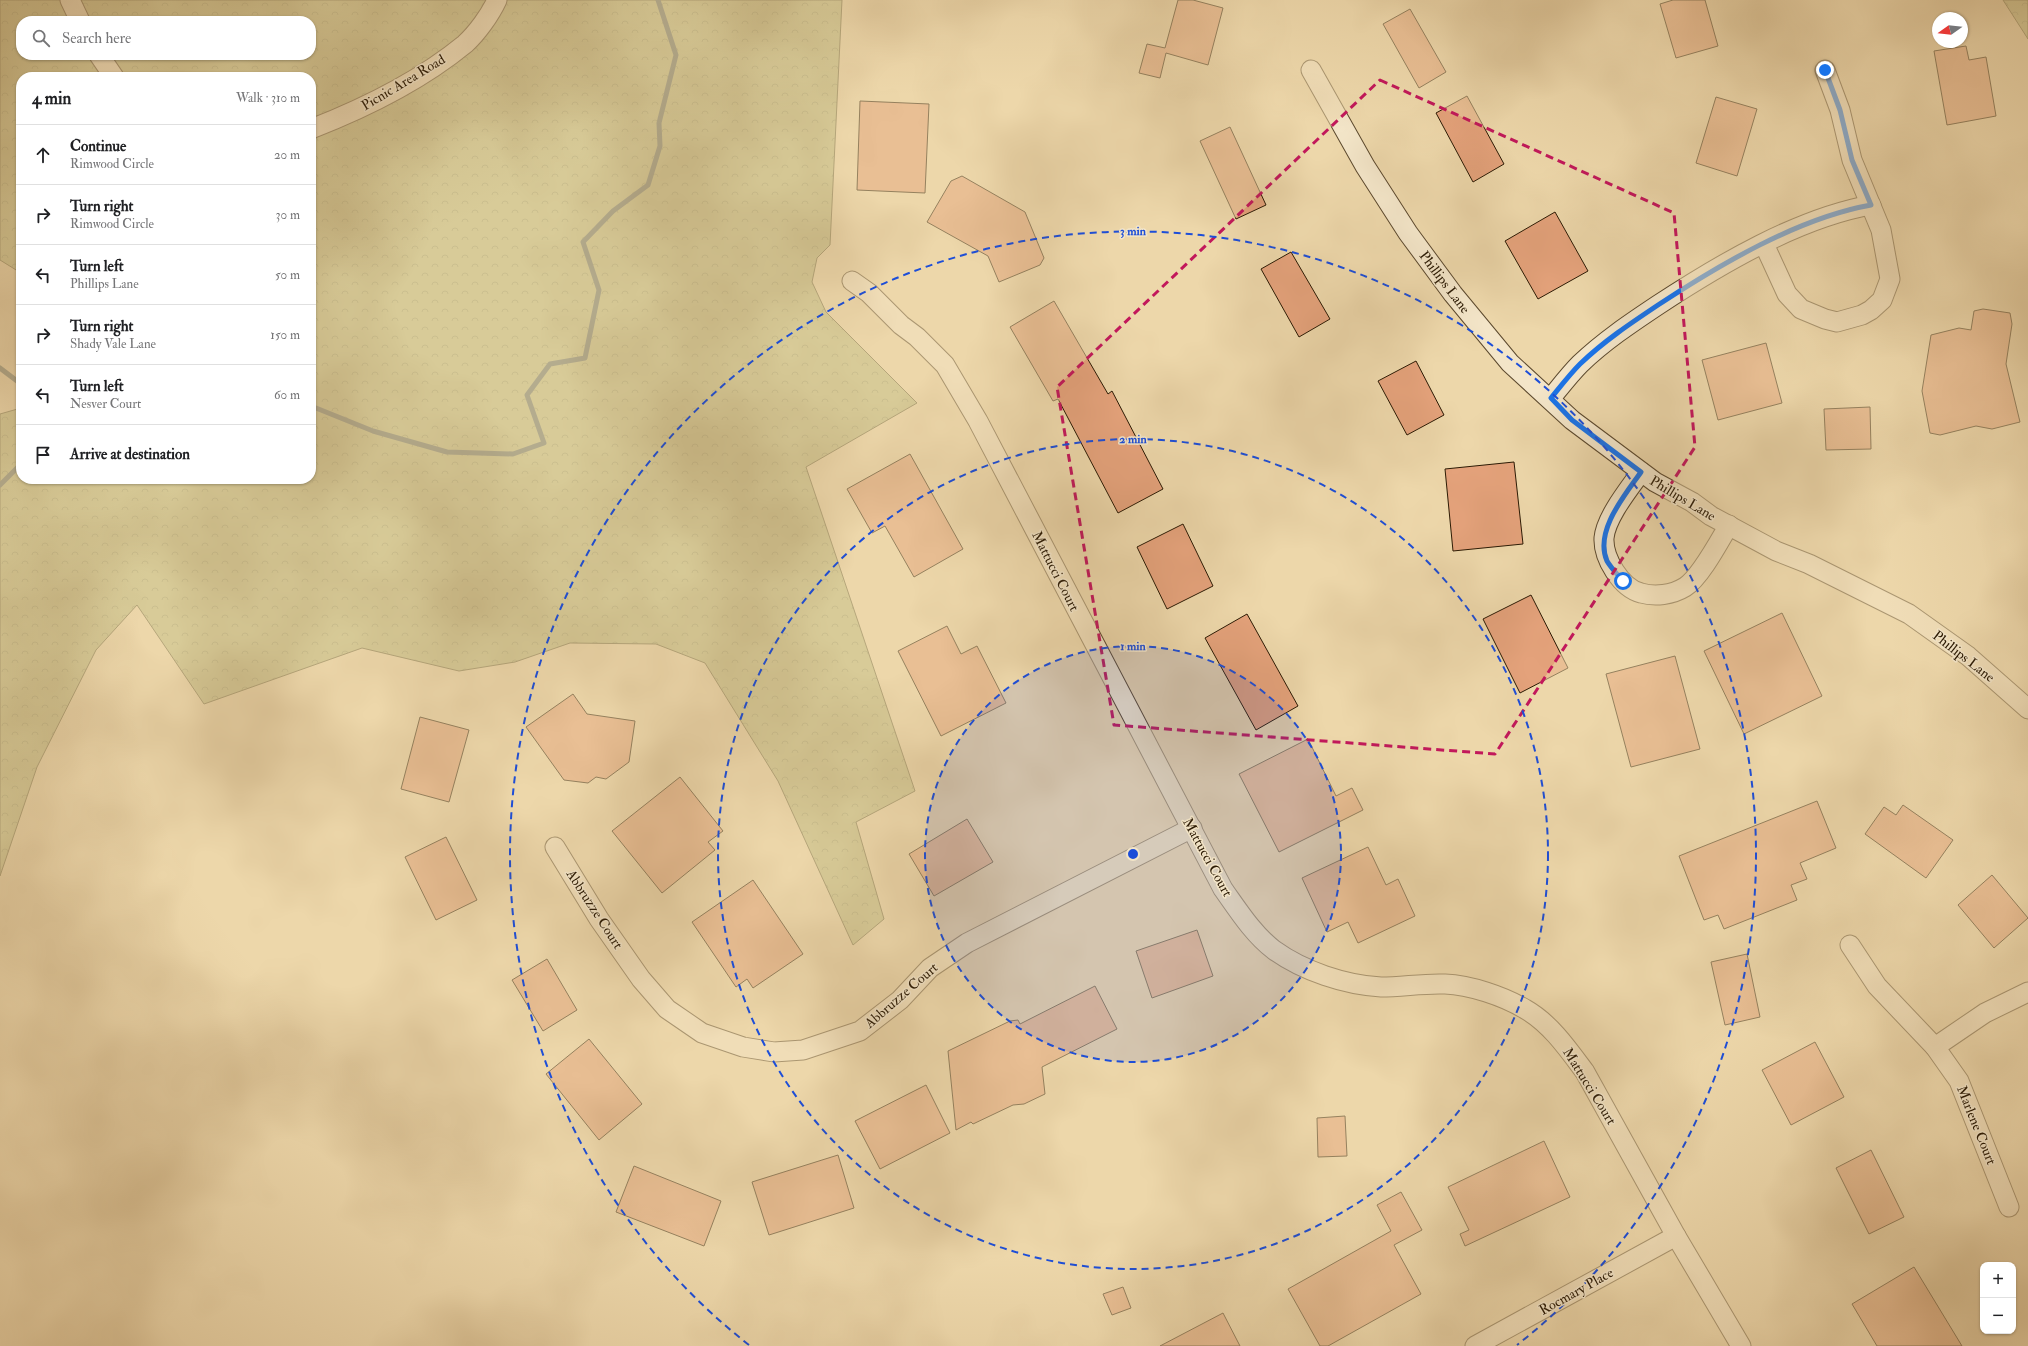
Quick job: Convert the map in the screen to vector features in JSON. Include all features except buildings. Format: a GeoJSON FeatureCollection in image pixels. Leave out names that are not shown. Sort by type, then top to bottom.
{"type":"FeatureCollection","features":[{"type":"Feature","properties":{"kind":"street"},"geometry":{"type":"LineString","coordinates":[[70,0],[78,16]]}},
{"type":"Feature","properties":{"kind":"street","name":"Picnic Area Road"},"geometry":{"type":"LineString","coordinates":[[316,127],[345,116],[422,74],[466,43],[498,0]]}},
{"type":"Feature","properties":{"kind":"street"},"geometry":{"type":"LineString","coordinates":[[102,60],[111,72]]}},
{"type":"Feature","properties":{"kind":"street","name":"Phillips Lane"},"geometry":{"type":"LineString","coordinates":[[1311,70],[1364,166],[1408,233],[1452,294],[1505,358],[1551,398],[1572,420],[1655,482],[1692,502],[1711,516],[1776,551],[1809,564],[1909,614],[1968,656],[2028,708]]}},
{"type":"Feature","properties":{"kind":"street"},"geometry":{"type":"LineString","coordinates":[[1764,244],[1787,294],[1801,309],[1837,322],[1862,315],[1871,310],[1882,300],[1890,279],[1881,230],[1852,160],[1840,110],[1825,70]]}},
{"type":"Feature","properties":{"kind":"street"},"geometry":{"type":"LineString","coordinates":[[1551,398],[1580,364],[1611,338],[1672,296],[1764,244],[1819,219],[1846,210],[1871,205]]}},
{"type":"Feature","properties":{"kind":"street","name":"Mattucci Court"},"geometry":{"type":"LineString","coordinates":[[852,281],[868,293],[901,325],[917,337],[945,365],[978,421],[1223,889],[1248,923],[1273,949],[1298,964],[1357,984],[1382,987],[1445,984],[1476,990],[1502,997],[1526,1009],[1547,1026],[1569,1050],[1585,1072],[1676,1236],[1741,1346]]}},
{"type":"Feature","properties":{"kind":"street"},"geometry":{"type":"LineString","coordinates":[[1641,472],[1614,511],[1604,538],[1607,561],[1623,581],[1640,593],[1661,596],[1686,587],[1707,563],[1729,525]]}},
{"type":"Feature","properties":{"kind":"street","name":"Abbruzze Court"},"geometry":{"type":"LineString","coordinates":[[554,847],[599,919],[641,979],[667,1010],[702,1033],[744,1046],[774,1052],[803,1050],[860,1031],[900,1000],[930,968],[967,943],[1192,828]]}},
{"type":"Feature","properties":{"kind":"street","name":"Marlene Court"},"geometry":{"type":"LineString","coordinates":[[1850,945],[1876,986],[1935,1047],[1959,1081],[2009,1207]]}},
{"type":"Feature","properties":{"kind":"street"},"geometry":{"type":"LineString","coordinates":[[1935,1047],[1985,1013],[2028,992]]}},
{"type":"Feature","properties":{"kind":"street","name":"Rocmary Place"},"geometry":{"type":"LineString","coordinates":[[1475,1346],[1676,1236]]}},
{"type":"Feature","properties":{"kind":"highlighted area"},"geometry":{"type":"Polygon","coordinates":[[[1380,80],[1674,213],[1695,447],[1495,754],[1114,725],[1057,387],[1380,80]]]}},
{"type":"Feature","properties":{"kind":"green space"},"geometry":{"type":"Polygon","coordinates":[[[0,0],[842,0],[830,245],[817,258],[812,282],[826,312],[917,403],[806,467],[915,791],[856,822],[884,919],[853,945],[778,781],[705,663],[656,644],[570,643],[515,662],[459,671],[362,648],[204,704],[137,605],[96,650],[37,767],[0,876],[0,414],[16,409],[16,484],[316,484],[316,72],[16,72],[16,270],[0,260],[0,0]]]}},
{"type":"Feature","properties":{"kind":"green space"},"geometry":{"type":"Polygon","coordinates":[[[2003,0],[2028,0],[2028,39],[2003,0]]]}},
{"type":"Feature","properties":{"kind":"waterway"},"geometry":{"type":"LineString","coordinates":[[316,408],[373,431],[447,452],[513,454],[544,443],[527,395],[550,364],[585,358],[599,290],[583,242],[613,211],[648,185],[660,146],[659,123],[676,55],[658,0]]}},
{"type":"Feature","properties":{"kind":"waterway"},"geometry":{"type":"LineString","coordinates":[[0,368],[16,380]]}},
{"type":"Feature","properties":{"kind":"waterway"},"geometry":{"type":"LineString","coordinates":[[0,485],[16,469]]}},
{"type":"Feature","properties":{"kind":"route"},"geometry":{"type":"LineString","coordinates":[[1623,581],[1607,561],[1604,538],[1614,511],[1641,472],[1572,420],[1551,398],[1580,364],[1611,338],[1640,317],[1709,273],[1764,244],[1819,219],[1846,210],[1871,205],[1852,160],[1840,110],[1825,70]]}}]}
